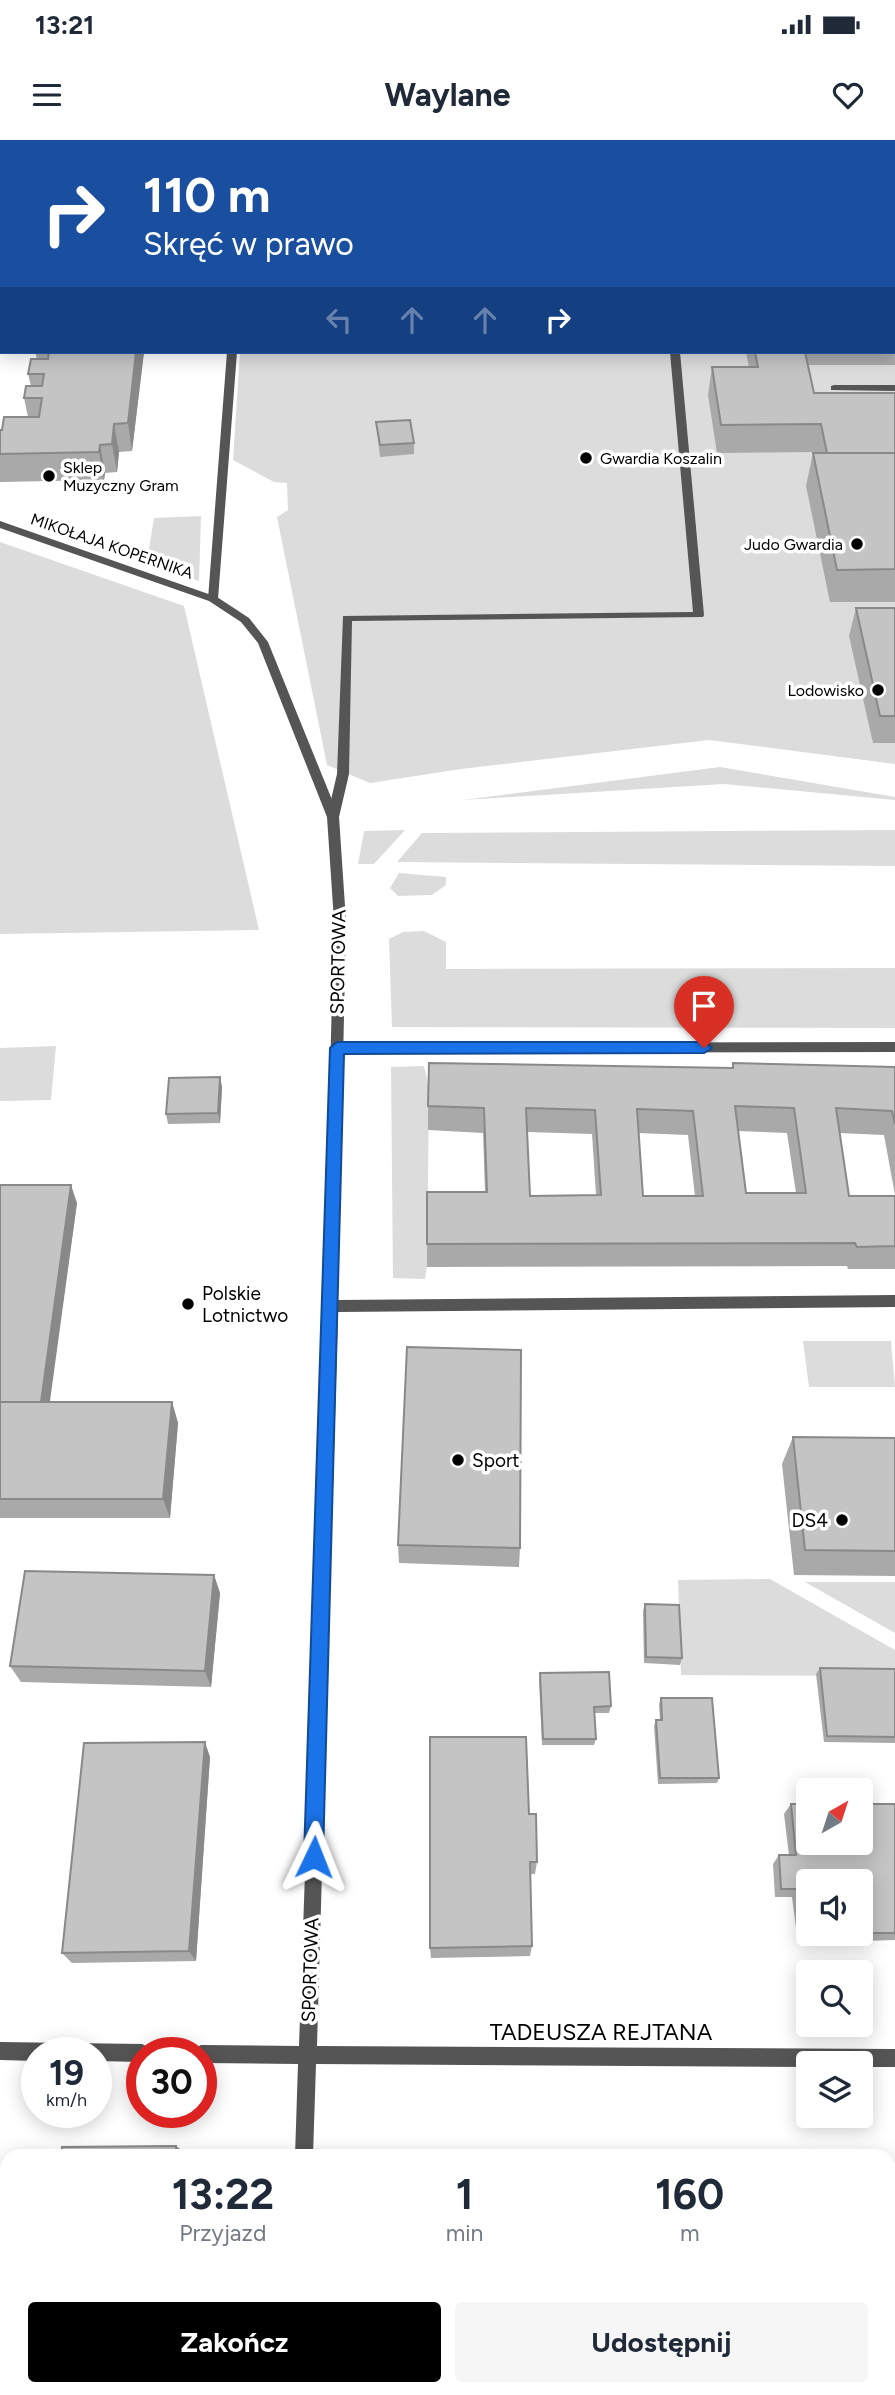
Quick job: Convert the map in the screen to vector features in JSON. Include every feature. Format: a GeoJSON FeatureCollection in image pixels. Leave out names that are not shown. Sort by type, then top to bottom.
{"type":"FeatureCollection","features":[{"type":"Feature","properties":{"kind":"street"},"geometry":{"type":"LineString","coordinates":[[213,599],[232,354]]}},
{"type":"Feature","properties":{"kind":"street"},"geometry":{"type":"LineString","coordinates":[[333,817],[343,774],[347,618],[699,615],[675,354]]}},
{"type":"Feature","properties":{"kind":"street"},"geometry":{"type":"LineString","coordinates":[[834,387],[895,388]]}},
{"type":"Feature","properties":{"kind":"street","name":"MIKOŁAJA KOPERNIKA"},"geometry":{"type":"LineString","coordinates":[[0,524],[213,599]]}},
{"type":"Feature","properties":{"kind":"street","name":"SPORTOWA"},"geometry":{"type":"LineString","coordinates":[[213,599],[245,620],[263,642],[333,817],[340,921],[331,1306],[304,2149]]}},
{"type":"Feature","properties":{"kind":"street"},"geometry":{"type":"LineString","coordinates":[[337,1048],[895,1047]]}},
{"type":"Feature","properties":{"kind":"street"},"geometry":{"type":"LineString","coordinates":[[331,1306],[895,1301]]}},
{"type":"Feature","properties":{"kind":"street"},"geometry":{"type":"LineString","coordinates":[[0,2051],[126,2053]]}},
{"type":"Feature","properties":{"kind":"street","name":"TADEUSZA REJTANA"},"geometry":{"type":"LineString","coordinates":[[217,2054],[895,2058]]}},
{"type":"Feature","properties":{"kind":"shaded area","name":"Gwardia Koszalin"},"geometry":{"type":"Polygon","coordinates":[[[240,354],[895,354],[895,764],[709,740],[461,769],[370,783],[327,765],[277,517],[288,510],[287,483],[274,482],[233,460],[240,354]]]}},
{"type":"Feature","properties":{"kind":"shaded area"},"geometry":{"type":"Polygon","coordinates":[[[201,516],[199,581],[147,561],[154,518],[201,516]]]}},
{"type":"Feature","properties":{"kind":"shaded area"},"geometry":{"type":"Polygon","coordinates":[[[0,542],[184,606],[259,930],[0,934],[0,542]]]}},
{"type":"Feature","properties":{"kind":"shaded area"},"geometry":{"type":"Polygon","coordinates":[[[720,767],[895,797],[895,800],[724,784],[463,800],[720,767]]]}},
{"type":"Feature","properties":{"kind":"shaded area"},"geometry":{"type":"Polygon","coordinates":[[[405,830],[374,864],[358,864],[364,831],[405,830]]]}},
{"type":"Feature","properties":{"kind":"shaded area"},"geometry":{"type":"Polygon","coordinates":[[[895,830],[895,866],[397,862],[422,833],[895,830]]]}},
{"type":"Feature","properties":{"kind":"shaded area"},"geometry":{"type":"Polygon","coordinates":[[[399,873],[446,877],[446,885],[432,895],[398,896],[390,888],[399,873]]]}},
{"type":"Feature","properties":{"kind":"shaded area"},"geometry":{"type":"Polygon","coordinates":[[[424,931],[446,942],[446,969],[895,968],[895,1028],[392,1027],[389,939],[403,932],[424,931]]]}},
{"type":"Feature","properties":{"kind":"shaded area"},"geometry":{"type":"Polygon","coordinates":[[[56,1046],[51,1100],[0,1101],[0,1048],[56,1046]]]}},
{"type":"Feature","properties":{"kind":"shaded area"},"geometry":{"type":"Polygon","coordinates":[[[424,1066],[429,1088],[427,1267],[425,1279],[393,1278],[391,1067],[424,1066]]]}},
{"type":"Feature","properties":{"kind":"shaded area"},"geometry":{"type":"Polygon","coordinates":[[[803,1341],[891,1341],[895,1387],[809,1387],[803,1341]]]}},
{"type":"Feature","properties":{"kind":"shaded area"},"geometry":{"type":"Polygon","coordinates":[[[770,1579],[895,1650],[895,1676],[681,1675],[678,1580],[770,1579]]]}},
{"type":"Feature","properties":{"kind":"shaded area"},"geometry":{"type":"Polygon","coordinates":[[[805,1582],[895,1582],[895,1633],[805,1582]]]}},
{"type":"Feature","properties":{"kind":"building"},"geometry":{"type":"Polygon","coordinates":[[[49,354],[136,354],[128,423],[114,424],[112,444],[100,445],[99,452],[0,454],[0,430],[4,417],[39,417],[42,398],[24,398],[26,386],[42,386],[44,374],[28,374],[31,359],[48,359],[49,354]]]}},
{"type":"Feature","properties":{"kind":"building"},"geometry":{"type":"Polygon","coordinates":[[[755,354],[805,354],[814,393],[895,393],[895,453],[827,453],[821,424],[721,425],[712,367],[758,367],[755,354]]]}},
{"type":"Feature","properties":{"kind":"building"},"geometry":{"type":"Polygon","coordinates":[[[410,420],[414,443],[380,445],[376,422],[410,420]]]}},
{"type":"Feature","properties":{"kind":"building","name":"Judo Gwardia"},"geometry":{"type":"Polygon","coordinates":[[[813,453],[895,453],[895,569],[837,570],[813,453]]]}},
{"type":"Feature","properties":{"kind":"building"},"geometry":{"type":"Polygon","coordinates":[[[856,608],[895,608],[895,716],[880,716],[856,608]]]}},
{"type":"Feature","properties":{"kind":"building"},"geometry":{"type":"Polygon","coordinates":[[[429,1063],[733,1068],[733,1063],[895,1067],[895,1124],[892,1111],[836,1108],[849,1196],[895,1196],[895,1246],[857,1247],[855,1243],[427,1244],[427,1192],[487,1192],[484,1108],[428,1106],[429,1063]],[[735,1106],[746,1193],[806,1193],[794,1108],[735,1106]],[[526,1108],[530,1196],[601,1195],[595,1110],[526,1108]],[[637,1109],[643,1196],[703,1196],[693,1111],[637,1109]]]}},
{"type":"Feature","properties":{"kind":"building"},"geometry":{"type":"Polygon","coordinates":[[[220,1077],[218,1113],[166,1114],[169,1078],[220,1077]]]}},
{"type":"Feature","properties":{"kind":"building"},"geometry":{"type":"Polygon","coordinates":[[[0,1185],[71,1185],[41,1402],[0,1402],[0,1185]]]}},
{"type":"Feature","properties":{"kind":"building"},"geometry":{"type":"Polygon","coordinates":[[[407,1347],[521,1350],[520,1548],[398,1545],[407,1347]]]}},
{"type":"Feature","properties":{"kind":"building"},"geometry":{"type":"Polygon","coordinates":[[[0,1402],[172,1402],[163,1499],[0,1499],[0,1402]]]}},
{"type":"Feature","properties":{"kind":"building","name":"DS4"},"geometry":{"type":"Polygon","coordinates":[[[793,1437],[895,1438],[895,1551],[805,1550],[793,1437]]]}},
{"type":"Feature","properties":{"kind":"building"},"geometry":{"type":"Polygon","coordinates":[[[25,1571],[214,1575],[205,1671],[10,1666],[25,1571]]]}},
{"type":"Feature","properties":{"kind":"building"},"geometry":{"type":"Polygon","coordinates":[[[645,1604],[679,1605],[682,1658],[646,1657],[645,1604]]]}},
{"type":"Feature","properties":{"kind":"building"},"geometry":{"type":"Polygon","coordinates":[[[820,1668],[895,1669],[895,1737],[827,1736],[820,1668]]]}},
{"type":"Feature","properties":{"kind":"building"},"geometry":{"type":"Polygon","coordinates":[[[609,1672],[611,1706],[594,1707],[596,1739],[543,1739],[540,1673],[609,1672]]]}},
{"type":"Feature","properties":{"kind":"building"},"geometry":{"type":"Polygon","coordinates":[[[661,1698],[712,1698],[719,1778],[660,1778],[656,1720],[662,1720],[661,1698]]]}},
{"type":"Feature","properties":{"kind":"building"},"geometry":{"type":"Polygon","coordinates":[[[430,1737],[526,1737],[529,1814],[536,1814],[537,1862],[530,1862],[532,1946],[430,1948],[430,1737]]]}},
{"type":"Feature","properties":{"kind":"building"},"geometry":{"type":"Polygon","coordinates":[[[205,1742],[189,1951],[62,1953],[84,1743],[205,1742]]]}},
{"type":"Feature","properties":{"kind":"building"},"geometry":{"type":"Polygon","coordinates":[[[791,1804],[796,1804],[796,1855],[791,1804]]]}},
{"type":"Feature","properties":{"kind":"building"},"geometry":{"type":"Polygon","coordinates":[[[873,1804],[895,1804],[895,1933],[873,1933],[873,1869],[796,1869],[796,1889],[781,1889],[779,1855],[873,1855],[873,1804]]]}},
{"type":"Feature","properties":{"kind":"building"},"geometry":{"type":"Polygon","coordinates":[[[176,2146],[176,2149],[62,2149],[176,2146]]]}},
{"type":"Feature","properties":{"kind":"place","name":"Gwardia Koszalin"},"geometry":{"type":"Point","coordinates":[586,458]}},
{"type":"Feature","properties":{"kind":"place","name":"Sklep Muzyczny Gram"},"geometry":{"type":"Point","coordinates":[49,476]}},
{"type":"Feature","properties":{"kind":"place","name":"Judo Gwardia"},"geometry":{"type":"Point","coordinates":[857,544]}},
{"type":"Feature","properties":{"kind":"place","name":"Lodowisko"},"geometry":{"type":"Point","coordinates":[878,690]}},
{"type":"Feature","properties":{"kind":"place","name":"Polskie Lotnictwo"},"geometry":{"type":"Point","coordinates":[188,1304]}},
{"type":"Feature","properties":{"kind":"place","name":"Sport"},"geometry":{"type":"Point","coordinates":[458,1460]}},
{"type":"Feature","properties":{"kind":"place","name":"DS4"},"geometry":{"type":"Point","coordinates":[842,1520]}},
{"type":"Feature","properties":{"kind":"route"},"geometry":{"type":"LineString","coordinates":[[314,1857],[337,1048],[704,1048]]}}]}
